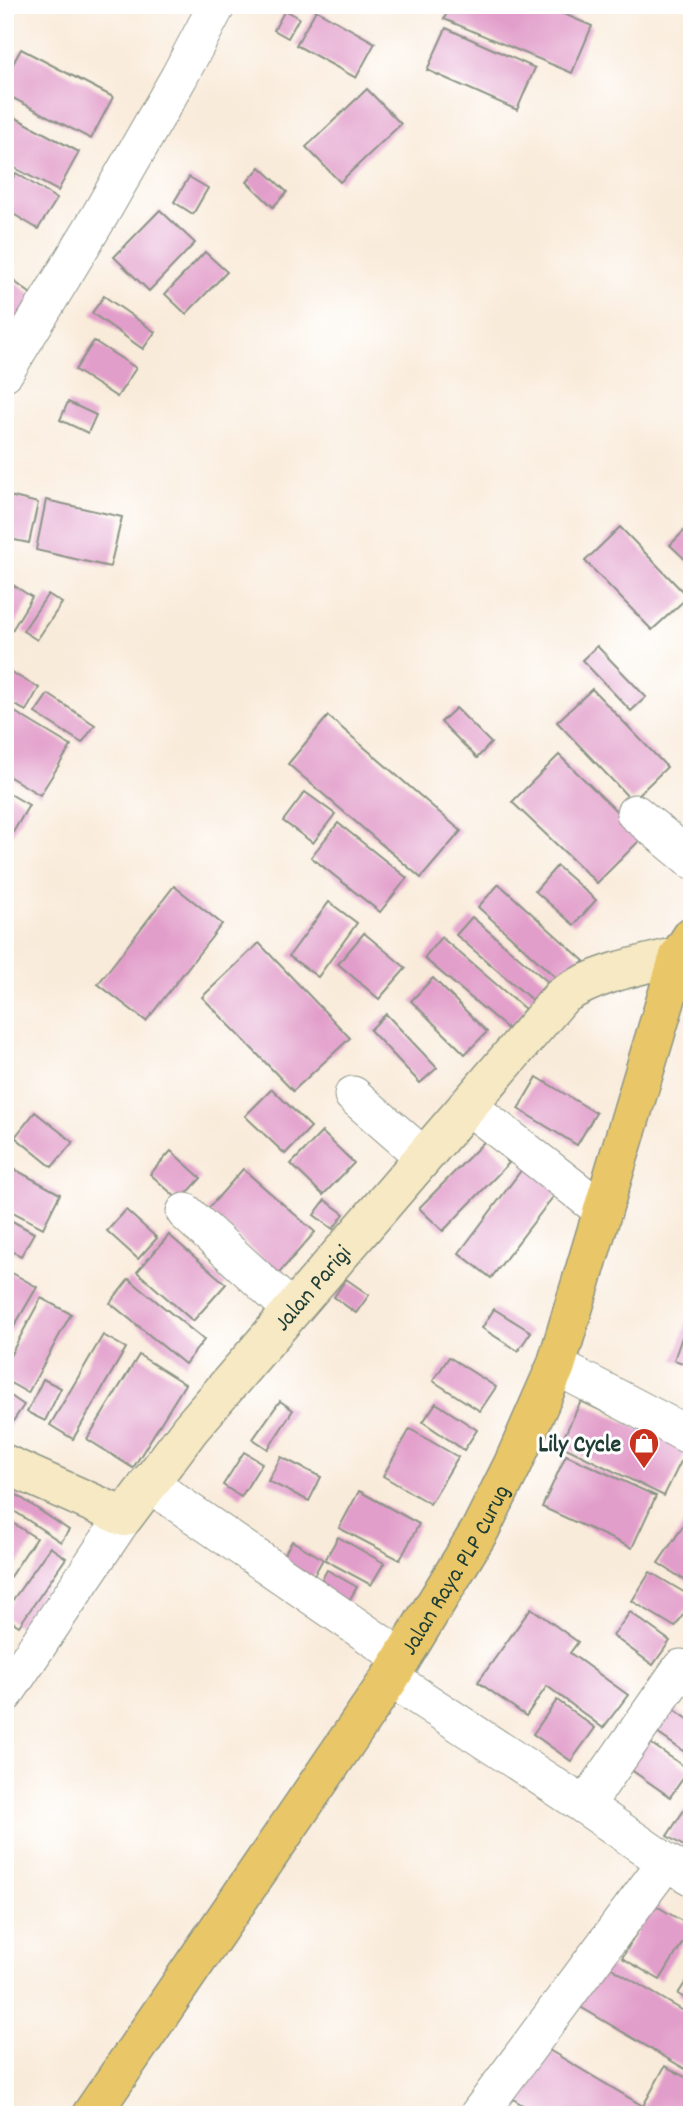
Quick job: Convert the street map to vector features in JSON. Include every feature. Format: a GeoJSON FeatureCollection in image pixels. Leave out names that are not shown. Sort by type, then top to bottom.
{"type":"FeatureCollection","features":[{"type":"Feature","properties":{"kind":"main road","name":"Jalan Raya PLP Curug"},"geometry":{"type":"LineString","coordinates":[[91,2115],[396,1668],[480,1530],[513,1464],[556,1366],[686,946]]}},
{"type":"Feature","properties":{"kind":"street"},"geometry":{"type":"LineString","coordinates":[[5,372],[100,215],[217,5]]}},
{"type":"Feature","properties":{"kind":"street"},"geometry":{"type":"LineString","coordinates":[[635,813],[692,860]]}},
{"type":"Feature","properties":{"kind":"street","name":"Jalan Parigi"},"geometry":{"type":"LineString","coordinates":[[5,1695],[124,1517],[190,1429],[562,996],[581,984],[686,946]]}},
{"type":"Feature","properties":{"kind":"street"},"geometry":{"type":"LineString","coordinates":[[353,1095],[423,1156]]}},
{"type":"Feature","properties":{"kind":"street"},"geometry":{"type":"LineString","coordinates":[[467,1105],[603,1211]]}},
{"type":"Feature","properties":{"kind":"street"},"geometry":{"type":"LineString","coordinates":[[185,1212],[292,1310]]}},
{"type":"Feature","properties":{"kind":"street"},"geometry":{"type":"LineString","coordinates":[[556,1366],[692,1437]]}},
{"type":"Feature","properties":{"kind":"street"},"geometry":{"type":"LineString","coordinates":[[5,1464],[124,1517]]}},
{"type":"Feature","properties":{"kind":"street"},"geometry":{"type":"LineString","coordinates":[[148,1483],[585,1806],[679,1869],[478,2115]]}},
{"type":"Feature","properties":{"kind":"street"},"geometry":{"type":"LineString","coordinates":[[585,1806],[681,1668]]}},
{"type":"Feature","properties":{"kind":"building"},"geometry":{"type":"Polygon","coordinates":[[[450,5],[543,5],[592,26],[572,73],[444,19],[450,5]]]}},
{"type":"Feature","properties":{"kind":"building"},"geometry":{"type":"Polygon","coordinates":[[[285,10],[299,18],[288,38],[274,30],[285,10]]]}},
{"type":"Feature","properties":{"kind":"building"},"geometry":{"type":"Polygon","coordinates":[[[316,10],[375,43],[356,78],[296,45],[316,10]]]}},
{"type":"Feature","properties":{"kind":"building"},"geometry":{"type":"Polygon","coordinates":[[[446,28],[535,68],[517,110],[427,70],[446,28]]]}},
{"type":"Feature","properties":{"kind":"building"},"geometry":{"type":"Polygon","coordinates":[[[21,49],[113,97],[91,139],[5,94],[5,78],[21,49]]]}},
{"type":"Feature","properties":{"kind":"building"},"geometry":{"type":"Polygon","coordinates":[[[367,89],[401,124],[340,182],[306,147],[367,89]]]}},
{"type":"Feature","properties":{"kind":"building"},"geometry":{"type":"Polygon","coordinates":[[[5,112],[79,152],[58,191],[5,163],[5,112]]]}},
{"type":"Feature","properties":{"kind":"building"},"geometry":{"type":"Polygon","coordinates":[[[260,167],[287,192],[273,207],[247,182],[260,167]]]}},
{"type":"Feature","properties":{"kind":"building"},"geometry":{"type":"Polygon","coordinates":[[[16,173],[57,199],[38,229],[5,209],[5,189],[16,173]]]}},
{"type":"Feature","properties":{"kind":"building"},"geometry":{"type":"Polygon","coordinates":[[[189,177],[208,188],[193,214],[174,202],[189,177]]]}},
{"type":"Feature","properties":{"kind":"building"},"geometry":{"type":"Polygon","coordinates":[[[160,210],[195,243],[149,291],[114,257],[160,210]]]}},
{"type":"Feature","properties":{"kind":"building"},"geometry":{"type":"Polygon","coordinates":[[[205,252],[227,272],[186,314],[165,294],[205,252]]]}},
{"type":"Feature","properties":{"kind":"building"},"geometry":{"type":"Polygon","coordinates":[[[15,282],[35,297],[15,325],[5,318],[5,295],[15,282]]]}},
{"type":"Feature","properties":{"kind":"building"},"geometry":{"type":"Polygon","coordinates":[[[104,296],[155,332],[143,349],[92,313],[104,296]]]}},
{"type":"Feature","properties":{"kind":"building"},"geometry":{"type":"Polygon","coordinates":[[[94,341],[136,368],[117,397],[75,370],[94,341]]]}},
{"type":"Feature","properties":{"kind":"building"},"geometry":{"type":"Polygon","coordinates":[[[68,402],[96,415],[88,433],[60,420],[68,402]]]}},
{"type":"Feature","properties":{"kind":"building"},"geometry":{"type":"Polygon","coordinates":[[[5,495],[38,503],[29,543],[5,538],[5,495]]]}},
{"type":"Feature","properties":{"kind":"building"},"geometry":{"type":"Polygon","coordinates":[[[46,500],[122,517],[110,567],[36,550],[46,500]]]}},
{"type":"Feature","properties":{"kind":"building"},"geometry":{"type":"Polygon","coordinates":[[[692,523],[692,566],[670,545],[692,523]]]}},
{"type":"Feature","properties":{"kind":"building"},"geometry":{"type":"Polygon","coordinates":[[[620,527],[688,597],[652,630],[585,561],[620,527]]]}},
{"type":"Feature","properties":{"kind":"building"},"geometry":{"type":"Polygon","coordinates":[[[5,580],[32,597],[11,632],[5,629],[5,580]]]}},
{"type":"Feature","properties":{"kind":"building"},"geometry":{"type":"Polygon","coordinates":[[[48,594],[62,603],[37,640],[23,631],[48,594]]]}},
{"type":"Feature","properties":{"kind":"building"},"geometry":{"type":"Polygon","coordinates":[[[597,646],[646,697],[631,711],[582,660],[597,646]]]}},
{"type":"Feature","properties":{"kind":"building"},"geometry":{"type":"Polygon","coordinates":[[[5,669],[39,688],[26,711],[5,700],[5,669]]]}},
{"type":"Feature","properties":{"kind":"building"},"geometry":{"type":"Polygon","coordinates":[[[592,689],[667,767],[632,801],[557,722],[592,689]]]}},
{"type":"Feature","properties":{"kind":"building"},"geometry":{"type":"Polygon","coordinates":[[[48,694],[95,725],[82,743],[35,713],[48,694]]]}},
{"type":"Feature","properties":{"kind":"building"},"geometry":{"type":"Polygon","coordinates":[[[5,706],[71,746],[40,795],[5,774],[5,706]]]}},
{"type":"Feature","properties":{"kind":"building"},"geometry":{"type":"Polygon","coordinates":[[[456,708],[491,743],[477,758],[441,722],[456,708]]]}},
{"type":"Feature","properties":{"kind":"building"},"geometry":{"type":"Polygon","coordinates":[[[328,716],[461,831],[421,878],[288,764],[328,716]]]}},
{"type":"Feature","properties":{"kind":"building"},"geometry":{"type":"Polygon","coordinates":[[[559,755],[643,837],[597,883],[512,802],[559,755]]]}},
{"type":"Feature","properties":{"kind":"building"},"geometry":{"type":"Polygon","coordinates":[[[5,791],[29,805],[5,846],[5,791]]]}},
{"type":"Feature","properties":{"kind":"building"},"geometry":{"type":"Polygon","coordinates":[[[305,792],[335,814],[313,843],[283,821],[305,792]]]}},
{"type":"Feature","properties":{"kind":"building"},"geometry":{"type":"Polygon","coordinates":[[[338,823],[407,878],[380,912],[311,857],[338,823]]]}},
{"type":"Feature","properties":{"kind":"building"},"geometry":{"type":"Polygon","coordinates":[[[557,866],[596,900],[574,925],[535,891],[557,866]]]}},
{"type":"Feature","properties":{"kind":"building"},"geometry":{"type":"Polygon","coordinates":[[[499,884],[584,961],[563,984],[478,907],[499,884]]]}},
{"type":"Feature","properties":{"kind":"building"},"geometry":{"type":"Polygon","coordinates":[[[174,886],[222,924],[146,1021],[98,984],[174,886]]]}},
{"type":"Feature","properties":{"kind":"building"},"geometry":{"type":"Polygon","coordinates":[[[329,902],[357,923],[318,977],[289,956],[329,902]]]}},
{"type":"Feature","properties":{"kind":"building"},"geometry":{"type":"Polygon","coordinates":[[[472,917],[548,982],[532,1000],[456,935],[472,917]]]}},
{"type":"Feature","properties":{"kind":"building"},"geometry":{"type":"Polygon","coordinates":[[[364,933],[406,968],[379,999],[338,964],[364,933]]]}},
{"type":"Feature","properties":{"kind":"building"},"geometry":{"type":"Polygon","coordinates":[[[441,937],[525,1009],[508,1029],[424,958],[441,937]]]}},
{"type":"Feature","properties":{"kind":"building"},"geometry":{"type":"Polygon","coordinates":[[[259,943],[350,1038],[293,1091],[202,997],[259,943]]]}},
{"type":"Feature","properties":{"kind":"building"},"geometry":{"type":"Polygon","coordinates":[[[433,978],[487,1032],[465,1054],[411,1001],[433,978]]]}},
{"type":"Feature","properties":{"kind":"building"},"geometry":{"type":"Polygon","coordinates":[[[386,1014],[437,1068],[420,1083],[370,1030],[386,1014]]]}},
{"type":"Feature","properties":{"kind":"building"},"geometry":{"type":"Polygon","coordinates":[[[537,1077],[596,1113],[577,1145],[518,1109],[537,1077]]]}},
{"type":"Feature","properties":{"kind":"building"},"geometry":{"type":"Polygon","coordinates":[[[272,1089],[311,1127],[285,1154],[245,1116],[272,1089]]]}},
{"type":"Feature","properties":{"kind":"building"},"geometry":{"type":"Polygon","coordinates":[[[35,1112],[73,1142],[52,1167],[15,1137],[35,1112]]]}},
{"type":"Feature","properties":{"kind":"building"},"geometry":{"type":"Polygon","coordinates":[[[322,1132],[354,1163],[323,1195],[291,1164],[322,1132]]]}},
{"type":"Feature","properties":{"kind":"building"},"geometry":{"type":"Polygon","coordinates":[[[486,1140],[509,1163],[443,1231],[419,1208],[486,1140]]]}},
{"type":"Feature","properties":{"kind":"building"},"geometry":{"type":"Polygon","coordinates":[[[171,1151],[201,1178],[180,1201],[150,1174],[171,1151]]]}},
{"type":"Feature","properties":{"kind":"building"},"geometry":{"type":"Polygon","coordinates":[[[5,1164],[60,1194],[43,1228],[5,1208],[5,1164]]]}},
{"type":"Feature","properties":{"kind":"building"},"geometry":{"type":"Polygon","coordinates":[[[526,1164],[559,1189],[491,1278],[459,1253],[526,1164]]]}},
{"type":"Feature","properties":{"kind":"building"},"geometry":{"type":"Polygon","coordinates":[[[243,1169],[315,1232],[279,1273],[207,1210],[243,1169]]]}},
{"type":"Feature","properties":{"kind":"building"},"geometry":{"type":"Polygon","coordinates":[[[325,1200],[344,1214],[333,1229],[314,1215],[325,1200]]]}},
{"type":"Feature","properties":{"kind":"building"},"geometry":{"type":"Polygon","coordinates":[[[126,1210],[157,1238],[138,1259],[107,1231],[126,1210]]]}},
{"type":"Feature","properties":{"kind":"building"},"geometry":{"type":"Polygon","coordinates":[[[5,1217],[34,1233],[21,1256],[5,1248],[5,1217]]]}},
{"type":"Feature","properties":{"kind":"building"},"geometry":{"type":"Polygon","coordinates":[[[169,1235],[226,1284],[193,1321],[137,1272],[169,1235]]]}},
{"type":"Feature","properties":{"kind":"building"},"geometry":{"type":"Polygon","coordinates":[[[5,1269],[37,1287],[5,1342],[5,1269]]]}},
{"type":"Feature","properties":{"kind":"building"},"geometry":{"type":"Polygon","coordinates":[[[129,1279],[204,1340],[185,1364],[110,1303],[129,1279]]]}},
{"type":"Feature","properties":{"kind":"building"},"geometry":{"type":"Polygon","coordinates":[[[346,1279],[369,1295],[356,1313],[334,1297],[346,1279]]]}},
{"type":"Feature","properties":{"kind":"building"},"geometry":{"type":"Polygon","coordinates":[[[41,1298],[71,1314],[28,1393],[5,1380],[5,1365],[41,1298]]]}},
{"type":"Feature","properties":{"kind":"building"},"geometry":{"type":"Polygon","coordinates":[[[692,1308],[692,1366],[674,1360],[692,1308]]]}},
{"type":"Feature","properties":{"kind":"building"},"geometry":{"type":"Polygon","coordinates":[[[494,1309],[531,1332],[518,1351],[482,1328],[494,1309]]]}},
{"type":"Feature","properties":{"kind":"building"},"geometry":{"type":"Polygon","coordinates":[[[103,1335],[126,1348],[73,1439],[50,1425],[103,1335]]]}},
{"type":"Feature","properties":{"kind":"building"},"geometry":{"type":"Polygon","coordinates":[[[139,1355],[185,1384],[133,1468],[87,1439],[139,1355]]]}},
{"type":"Feature","properties":{"kind":"building"},"geometry":{"type":"Polygon","coordinates":[[[449,1357],[496,1387],[480,1411],[433,1381],[449,1357]]]}},
{"type":"Feature","properties":{"kind":"building"},"geometry":{"type":"Polygon","coordinates":[[[43,1379],[61,1388],[45,1421],[27,1412],[43,1379]]]}},
{"type":"Feature","properties":{"kind":"building"},"geometry":{"type":"Polygon","coordinates":[[[5,1392],[24,1405],[5,1433],[5,1392]]]}},
{"type":"Feature","properties":{"kind":"building"},"geometry":{"type":"Polygon","coordinates":[[[280,1401],[293,1410],[268,1449],[253,1439],[280,1401]]]}},
{"type":"Feature","properties":{"kind":"building","name":"Lily Cycle"},"geometry":{"type":"Polygon","coordinates":[[[581,1401],[647,1433],[690,1443],[664,1496],[560,1445],[581,1401]]]}},
{"type":"Feature","properties":{"kind":"building"},"geometry":{"type":"Polygon","coordinates":[[[436,1403],[477,1430],[464,1450],[423,1422],[436,1403]]]}},
{"type":"Feature","properties":{"kind":"building"},"geometry":{"type":"Polygon","coordinates":[[[410,1429],[458,1457],[430,1504],[383,1476],[410,1429]]]}},
{"type":"Feature","properties":{"kind":"building"},"geometry":{"type":"Polygon","coordinates":[[[244,1452],[262,1463],[241,1497],[223,1485],[244,1452]]]}},
{"type":"Feature","properties":{"kind":"building"},"geometry":{"type":"Polygon","coordinates":[[[566,1455],[656,1496],[632,1548],[542,1507],[566,1455]]]}},
{"type":"Feature","properties":{"kind":"building"},"geometry":{"type":"Polygon","coordinates":[[[281,1457],[321,1477],[309,1501],[268,1481],[281,1457]]]}},
{"type":"Feature","properties":{"kind":"building"},"geometry":{"type":"Polygon","coordinates":[[[5,1487],[69,1530],[61,1542],[5,1505],[5,1487]]]}},
{"type":"Feature","properties":{"kind":"building"},"geometry":{"type":"Polygon","coordinates":[[[359,1491],[419,1524],[400,1560],[339,1528],[359,1491]]]}},
{"type":"Feature","properties":{"kind":"building"},"geometry":{"type":"Polygon","coordinates":[[[692,1513],[692,1585],[658,1563],[692,1513]]]}},
{"type":"Feature","properties":{"kind":"building"},"geometry":{"type":"Polygon","coordinates":[[[5,1518],[36,1538],[5,1584],[5,1518]]]}},
{"type":"Feature","properties":{"kind":"building"},"geometry":{"type":"Polygon","coordinates":[[[338,1537],[384,1563],[371,1585],[325,1560],[338,1537]]]}},
{"type":"Feature","properties":{"kind":"building"},"geometry":{"type":"Polygon","coordinates":[[[292,1541],[323,1559],[309,1584],[278,1566],[292,1541]]]}},
{"type":"Feature","properties":{"kind":"building"},"geometry":{"type":"Polygon","coordinates":[[[50,1547],[66,1558],[19,1626],[5,1617],[5,1611],[50,1547]]]}},
{"type":"Feature","properties":{"kind":"building"},"geometry":{"type":"Polygon","coordinates":[[[327,1570],[357,1587],[347,1604],[318,1587],[327,1570]]]}},
{"type":"Feature","properties":{"kind":"building"},"geometry":{"type":"Polygon","coordinates":[[[650,1572],[692,1597],[675,1627],[632,1601],[650,1572]]]}},
{"type":"Feature","properties":{"kind":"building"},"geometry":{"type":"Polygon","coordinates":[[[531,1608],[578,1642],[570,1653],[628,1695],[603,1728],[547,1686],[526,1716],[478,1682],[531,1608]]]}},
{"type":"Feature","properties":{"kind":"building"},"geometry":{"type":"Polygon","coordinates":[[[630,1612],[670,1641],[653,1665],[613,1636],[630,1612]]]}},
{"type":"Feature","properties":{"kind":"building"},"geometry":{"type":"Polygon","coordinates":[[[557,1700],[595,1728],[571,1761],[533,1734],[557,1700]]]}},
{"type":"Feature","properties":{"kind":"building"},"geometry":{"type":"Polygon","coordinates":[[[661,1700],[692,1722],[692,1757],[644,1724],[661,1700]]]}},
{"type":"Feature","properties":{"kind":"building"},"geometry":{"type":"Polygon","coordinates":[[[636,1733],[689,1770],[670,1797],[617,1760],[636,1733]]]}},
{"type":"Feature","properties":{"kind":"building"},"geometry":{"type":"Polygon","coordinates":[[[692,1798],[692,1851],[667,1836],[692,1798]]]}},
{"type":"Feature","properties":{"kind":"building"},"geometry":{"type":"Polygon","coordinates":[[[653,1904],[692,1927],[660,1980],[622,1958],[653,1904]]]}},
{"type":"Feature","properties":{"kind":"building"},"geometry":{"type":"Polygon","coordinates":[[[603,1963],[692,2016],[692,2073],[577,2005],[603,1963]]]}},
{"type":"Feature","properties":{"kind":"building"},"geometry":{"type":"Polygon","coordinates":[[[692,1972],[692,2003],[678,1994],[692,1972]]]}},
{"type":"Feature","properties":{"kind":"building"},"geometry":{"type":"Polygon","coordinates":[[[544,2047],[643,2106],[665,2066],[692,2081],[692,2115],[539,2115],[513,2099],[544,2047]]]}},
{"type":"Feature","properties":{"kind":"place","name":"Lily Cycle"},"geometry":{"type":"Point","coordinates":[644,1470]}}]}
